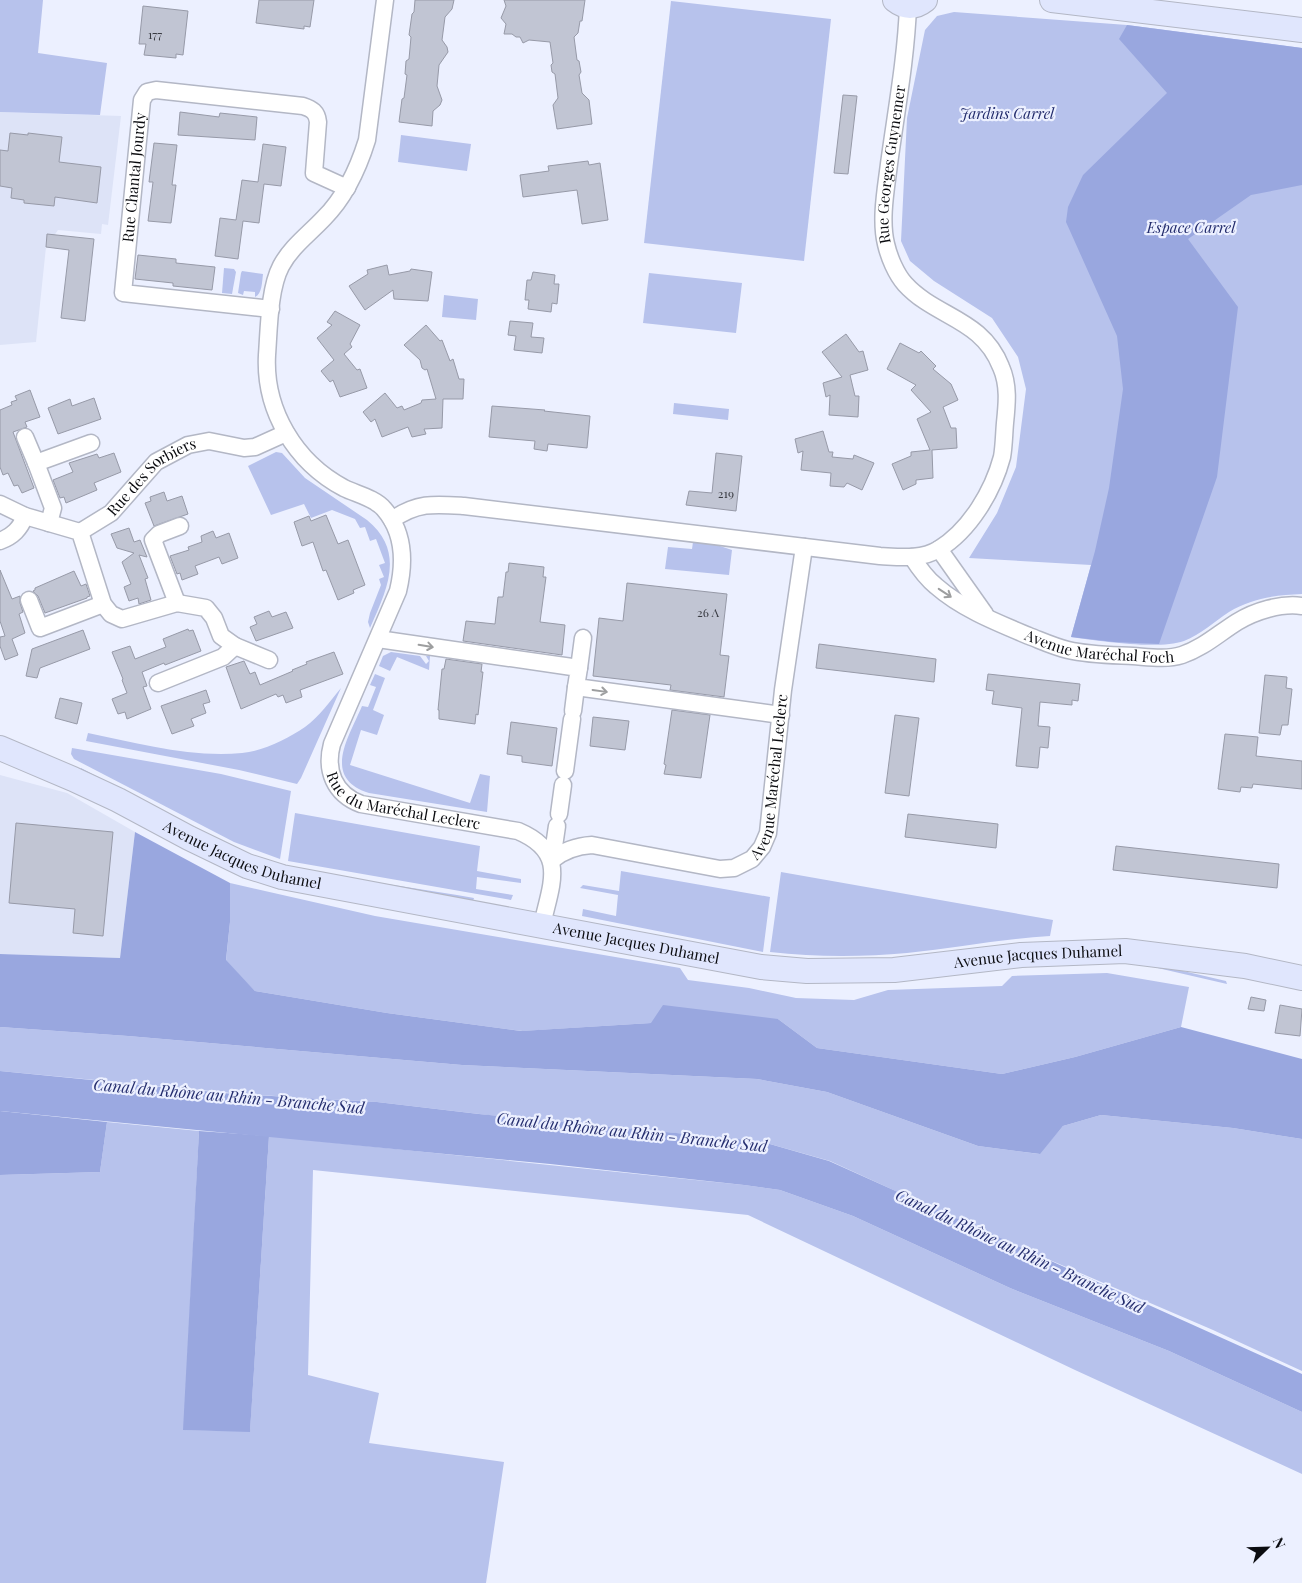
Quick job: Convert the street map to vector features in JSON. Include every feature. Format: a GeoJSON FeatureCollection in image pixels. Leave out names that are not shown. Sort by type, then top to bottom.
{"type":"FeatureCollection","features":[{"type":"Feature","properties":{"kind":"main road"},"geometry":{"type":"LineString","coordinates":[[1052,0],[1302,30]]}},
{"type":"Feature","properties":{"kind":"main road","name":"Avenue Jacques Duhamel"},"geometry":{"type":"LineString","coordinates":[[0,748],[73,778],[247,866],[282,877],[701,956],[783,970],[862,972],[894,970],[1021,954],[1125,951],[1245,966],[1302,978]]}},
{"type":"Feature","properties":{"kind":"street"},"geometry":{"type":"LineString","coordinates":[[385,0],[367,140],[361,158],[348,188],[326,217],[285,258],[276,277],[271,309],[267,379],[275,412],[286,432],[304,457],[343,487],[377,503],[392,520],[408,510],[430,504],[880,556],[912,557],[925,555],[939,549],[987,618]]}},
{"type":"Feature","properties":{"kind":"street","name":"Rue Georges Guynemer"},"geometry":{"type":"LineString","coordinates":[[909,2],[885,201],[884,227],[886,244],[898,275],[905,284],[930,304],[966,324],[985,340],[1001,367],[1007,389],[1002,456],[995,476],[971,519],[939,549]]}},
{"type":"Feature","properties":{"kind":"street","name":"Rue Chantal Jourdy"},"geometry":{"type":"LineString","coordinates":[[271,309],[123,293],[142,100],[147,92],[156,90],[309,108],[317,116],[318,122],[314,174],[348,188]]}},
{"type":"Feature","properties":{"kind":"street","name":"Rue des Sorbiers"},"geometry":{"type":"LineString","coordinates":[[80,532],[111,513],[156,462],[188,445],[209,441],[232,447],[250,448],[266,443],[286,432]]}},
{"type":"Feature","properties":{"kind":"street"},"geometry":{"type":"LineString","coordinates":[[25,437],[53,508],[50,524]]}},
{"type":"Feature","properties":{"kind":"street"},"geometry":{"type":"LineString","coordinates":[[36,464],[91,443]]}},
{"type":"Feature","properties":{"kind":"street"},"geometry":{"type":"LineString","coordinates":[[0,504],[25,516],[80,532],[103,604],[111,614],[122,618],[177,604],[206,608],[214,618],[221,636],[235,646],[269,660]]}},
{"type":"Feature","properties":{"kind":"street"},"geometry":{"type":"LineString","coordinates":[[0,541],[9,537],[20,528],[25,516]]}},
{"type":"Feature","properties":{"kind":"street","name":"Rue du Maréchal Leclerc"},"geometry":{"type":"LineString","coordinates":[[392,520],[402,546],[402,574],[392,608],[332,744],[329,764],[332,778],[338,789],[348,798],[361,804],[518,831],[537,840],[552,860]]}},
{"type":"Feature","properties":{"kind":"street"},"geometry":{"type":"LineString","coordinates":[[177,604],[153,540],[159,534],[180,526]]}},
{"type":"Feature","properties":{"kind":"street","name":"Avenue Maréchal Leclerc"},"geometry":{"type":"LineString","coordinates":[[552,860],[574,847],[592,845],[720,869],[734,868],[747,862],[758,853],[768,833],[781,715],[804,547]]}},
{"type":"Feature","properties":{"kind":"street","name":"Avenue Maréchal Foch"},"geometry":{"type":"LineString","coordinates":[[912,557],[924,575],[938,588],[987,618],[1067,650],[1090,654],[1171,657],[1193,651],[1239,621],[1252,615],[1282,606],[1302,606]]}},
{"type":"Feature","properties":{"kind":"street"},"geometry":{"type":"LineString","coordinates":[[29,600],[40,628],[103,604]]}},
{"type":"Feature","properties":{"kind":"street"},"geometry":{"type":"LineString","coordinates":[[542,925],[551,881],[552,860],[583,638]]}},
{"type":"Feature","properties":{"kind":"street"},"geometry":{"type":"LineString","coordinates":[[378,639],[579,668]]}},
{"type":"Feature","properties":{"kind":"street"},"geometry":{"type":"LineString","coordinates":[[158,683],[223,657],[235,646]]}},
{"type":"Feature","properties":{"kind":"street"},"geometry":{"type":"LineString","coordinates":[[576,688],[781,715]]}},
{"type":"Feature","properties":{"kind":"shaded area"},"geometry":{"type":"Polygon","coordinates":[[[0,112],[121,116],[108,225],[102,224],[101,234],[58,230],[46,247],[36,342],[0,345],[0,112]]]}},
{"type":"Feature","properties":{"kind":"shaded area"},"geometry":{"type":"Polygon","coordinates":[[[0,775],[67,793],[135,832],[120,958],[0,954],[0,775]]]}},
{"type":"Feature","properties":{"kind":"green space"},"geometry":{"type":"Polygon","coordinates":[[[0,0],[43,0],[38,53],[107,63],[100,115],[0,112],[0,0]]]}},
{"type":"Feature","properties":{"kind":"green space"},"geometry":{"type":"Polygon","coordinates":[[[671,1],[831,19],[804,261],[644,243],[671,1]]]}},
{"type":"Feature","properties":{"kind":"green space","name":"Jardins Carrel"},"geometry":{"type":"Polygon","coordinates":[[[954,12],[1127,25],[1302,48],[1302,594],[1274,596],[1246,603],[1190,638],[1173,644],[1144,645],[1112,642],[1071,637],[1091,565],[969,558],[997,513],[1016,467],[1026,389],[1018,357],[992,318],[934,281],[910,261],[901,241],[907,118],[925,30],[937,16],[954,12]]]}},
{"type":"Feature","properties":{"kind":"green space","name":"Espace Carrel"},"geometry":{"type":"Polygon","coordinates":[[[1127,25],[1302,48],[1302,185],[1251,195],[1188,239],[1238,307],[1217,477],[1159,644],[1114,642],[1071,637],[1095,551],[1109,488],[1123,389],[1117,336],[1066,222],[1068,207],[1083,175],[1167,93],[1119,39],[1127,25]]]}},
{"type":"Feature","properties":{"kind":"green space"},"geometry":{"type":"Polygon","coordinates":[[[401,135],[471,144],[467,171],[398,162],[401,135]]]}},
{"type":"Feature","properties":{"kind":"green space"},"geometry":{"type":"Polygon","coordinates":[[[224,268],[234,269],[236,272],[232,294],[222,293],[224,268]]]}},
{"type":"Feature","properties":{"kind":"green space"},"geometry":{"type":"Polygon","coordinates":[[[242,271],[263,274],[260,291],[255,297],[255,292],[244,291],[243,295],[238,293],[242,271]]]}},
{"type":"Feature","properties":{"kind":"green space"},"geometry":{"type":"Polygon","coordinates":[[[649,273],[742,283],[736,333],[643,323],[649,273]]]}},
{"type":"Feature","properties":{"kind":"green space"},"geometry":{"type":"Polygon","coordinates":[[[444,295],[478,299],[476,320],[442,317],[444,295]]]}},
{"type":"Feature","properties":{"kind":"green space"},"geometry":{"type":"Polygon","coordinates":[[[674,403],[729,409],[728,420],[673,414],[674,403]]]}},
{"type":"Feature","properties":{"kind":"green space"},"geometry":{"type":"Polygon","coordinates":[[[276,452],[282,453],[305,478],[367,520],[379,532],[386,545],[390,558],[390,571],[387,585],[370,628],[368,622],[370,613],[381,585],[379,579],[384,577],[379,565],[385,563],[376,539],[370,541],[365,527],[360,528],[355,519],[332,510],[311,518],[304,504],[271,515],[248,466],[276,452]]]}},
{"type":"Feature","properties":{"kind":"green space"},"geometry":{"type":"Polygon","coordinates":[[[693,542],[714,544],[732,550],[729,575],[665,569],[668,547],[692,549],[693,542]]]}},
{"type":"Feature","properties":{"kind":"green space"},"geometry":{"type":"Polygon","coordinates":[[[391,652],[420,656],[426,664],[429,661],[426,656],[430,656],[429,670],[397,657],[390,671],[379,666],[383,656],[391,652]]]}},
{"type":"Feature","properties":{"kind":"green space"},"geometry":{"type":"Polygon","coordinates":[[[375,674],[385,678],[373,710],[384,715],[377,735],[361,730],[350,765],[470,803],[480,774],[490,776],[487,812],[369,793],[354,786],[346,777],[342,767],[346,743],[362,706],[368,707],[376,687],[370,685],[375,674]]]}},
{"type":"Feature","properties":{"kind":"green space"},"geometry":{"type":"Polygon","coordinates":[[[341,688],[297,784],[239,770],[86,741],[88,733],[184,752],[223,754],[250,752],[275,744],[305,727],[320,714],[341,688]]]}},
{"type":"Feature","properties":{"kind":"green space"},"geometry":{"type":"Polygon","coordinates":[[[72,748],[221,774],[291,791],[280,859],[234,842],[74,759],[71,754],[72,748]]]}},
{"type":"Feature","properties":{"kind":"green space"},"geometry":{"type":"Polygon","coordinates":[[[81,768],[215,839],[256,857],[336,876],[474,898],[473,901],[335,879],[267,863],[202,837],[80,771],[81,768]]]}},
{"type":"Feature","properties":{"kind":"green space"},"geometry":{"type":"Polygon","coordinates":[[[295,813],[480,846],[477,871],[521,879],[521,883],[477,877],[476,889],[513,895],[511,900],[288,861],[295,813]]]}},
{"type":"Feature","properties":{"kind":"green space"},"geometry":{"type":"Polygon","coordinates":[[[135,832],[230,883],[230,922],[226,960],[255,991],[387,1013],[521,1031],[651,1023],[663,1005],[778,1019],[817,1048],[1002,1074],[1075,1057],[1181,1027],[1302,1059],[1302,1139],[1233,1128],[1101,1115],[1063,1126],[1040,1154],[978,1146],[827,1092],[757,1079],[462,1065],[128,1036],[0,1027],[0,954],[120,958],[135,832]]]}},
{"type":"Feature","properties":{"kind":"green space"},"geometry":{"type":"Polygon","coordinates":[[[621,871],[770,897],[763,952],[582,916],[583,909],[616,916],[618,895],[580,888],[583,885],[619,891],[621,871]]]}},
{"type":"Feature","properties":{"kind":"green space"},"geometry":{"type":"Polygon","coordinates":[[[781,872],[1053,920],[1050,936],[925,951],[856,956],[821,956],[770,952],[781,872]]]}},
{"type":"Feature","properties":{"kind":"green space"},"geometry":{"type":"Polygon","coordinates":[[[230,883],[375,916],[680,968],[688,980],[749,988],[796,998],[854,1000],[888,990],[1002,986],[1012,976],[1107,973],[1189,987],[1181,1027],[1075,1057],[1002,1074],[817,1048],[778,1019],[651,1023],[522,1031],[387,1013],[255,991],[226,961],[230,922],[230,883]]]}},
{"type":"Feature","properties":{"kind":"green space"},"geometry":{"type":"Polygon","coordinates":[[[1111,962],[1149,963],[1226,981],[1227,984],[1149,966],[1111,962]]]}},
{"type":"Feature","properties":{"kind":"green space"},"geometry":{"type":"Polygon","coordinates":[[[0,1027],[128,1036],[462,1065],[757,1079],[827,1092],[978,1146],[1039,1154],[1063,1126],[1101,1115],[1233,1128],[1302,1139],[1302,1371],[1213,1330],[994,1236],[830,1161],[759,1141],[488,1115],[377,1102],[242,1094],[0,1071],[0,1027]]]}},
{"type":"Feature","properties":{"kind":"green space"},"geometry":{"type":"Polygon","coordinates":[[[0,1111],[107,1122],[100,1172],[0,1175],[0,1111]]]}},
{"type":"Feature","properties":{"kind":"green space"},"geometry":{"type":"Polygon","coordinates":[[[107,1122],[199,1131],[184,1430],[250,1431],[269,1136],[780,1190],[853,1216],[1010,1288],[1169,1351],[1302,1412],[1302,1474],[1075,1370],[748,1215],[313,1170],[308,1375],[379,1393],[369,1443],[504,1462],[486,1583],[0,1583],[0,1175],[100,1172],[107,1122]]]}},
{"type":"Feature","properties":{"kind":"green space"},"geometry":{"type":"Polygon","coordinates":[[[199,1131],[269,1136],[250,1432],[183,1430],[199,1131]]]}},
{"type":"Feature","properties":{"kind":"water","name":"Canal du Rhône au Rhin - Branche Sud"},"geometry":{"type":"Polygon","coordinates":[[[0,1071],[234,1094],[377,1102],[479,1114],[759,1141],[829,1161],[1302,1374],[1302,1412],[1169,1351],[1010,1288],[853,1216],[780,1190],[550,1164],[0,1111],[0,1071]]]}},
{"type":"Feature","properties":{"kind":"building"},"geometry":{"type":"Polygon","coordinates":[[[259,0],[314,0],[310,27],[304,26],[304,29],[256,23],[259,0]]]}},
{"type":"Feature","properties":{"kind":"building"},"geometry":{"type":"Polygon","coordinates":[[[415,0],[454,0],[452,9],[445,17],[442,40],[448,52],[439,65],[437,86],[442,100],[440,105],[433,111],[432,126],[399,122],[402,99],[404,98],[407,75],[405,74],[406,61],[409,59],[411,37],[409,35],[415,0]]]}},
{"type":"Feature","properties":{"kind":"building"},"geometry":{"type":"Polygon","coordinates":[[[504,0],[585,0],[582,21],[580,21],[578,33],[574,37],[577,60],[579,61],[581,72],[579,75],[582,93],[589,100],[592,124],[557,129],[553,105],[558,98],[555,74],[552,72],[551,65],[553,63],[550,42],[529,40],[523,43],[520,37],[504,34],[506,24],[501,18],[506,6],[504,0]]]}},
{"type":"Feature","properties":{"kind":"building"},"geometry":{"type":"Polygon","coordinates":[[[143,6],[188,11],[183,55],[176,54],[176,58],[144,55],[146,44],[139,44],[143,6]]]}},
{"type":"Feature","properties":{"kind":"building"},"geometry":{"type":"Polygon","coordinates":[[[843,95],[857,96],[848,174],[834,173],[843,95]]]}},
{"type":"Feature","properties":{"kind":"building"},"geometry":{"type":"Polygon","coordinates":[[[180,112],[219,117],[220,113],[257,117],[255,140],[178,135],[180,112]]]}},
{"type":"Feature","properties":{"kind":"building"},"geometry":{"type":"Polygon","coordinates":[[[10,133],[62,137],[59,162],[101,167],[97,203],[55,197],[54,206],[24,203],[24,200],[11,198],[12,188],[0,186],[0,150],[8,151],[10,133]]]}},
{"type":"Feature","properties":{"kind":"building"},"geometry":{"type":"Polygon","coordinates":[[[154,143],[177,145],[172,185],[176,185],[171,223],[148,221],[153,182],[149,182],[154,143]]]}},
{"type":"Feature","properties":{"kind":"building"},"geometry":{"type":"Polygon","coordinates":[[[263,144],[286,147],[281,186],[264,184],[259,223],[243,221],[238,259],[215,256],[220,218],[236,220],[242,180],[258,182],[263,144]]]}},
{"type":"Feature","properties":{"kind":"building"},"geometry":{"type":"Polygon","coordinates":[[[588,161],[589,165],[600,163],[608,220],[582,224],[577,190],[523,197],[520,175],[549,171],[548,166],[588,161]]]}},
{"type":"Feature","properties":{"kind":"building"},"geometry":{"type":"Polygon","coordinates":[[[47,234],[94,239],[85,321],[61,318],[69,250],[46,247],[47,234]]]}},
{"type":"Feature","properties":{"kind":"building"},"geometry":{"type":"Polygon","coordinates":[[[138,255],[176,259],[176,263],[215,267],[212,290],[173,286],[173,283],[135,279],[138,255]]]}},
{"type":"Feature","properties":{"kind":"building"},"geometry":{"type":"Polygon","coordinates":[[[387,265],[389,275],[410,271],[411,269],[432,272],[428,301],[394,299],[393,290],[365,310],[349,286],[368,274],[367,270],[387,265]]]}},
{"type":"Feature","properties":{"kind":"building"},"geometry":{"type":"Polygon","coordinates":[[[533,272],[555,275],[554,284],[559,284],[557,304],[552,303],[551,312],[528,309],[529,300],[525,300],[527,280],[531,280],[533,272]]]}},
{"type":"Feature","properties":{"kind":"building"},"geometry":{"type":"Polygon","coordinates":[[[335,311],[360,325],[350,344],[352,347],[344,354],[357,370],[360,369],[367,388],[340,397],[333,380],[330,382],[321,371],[334,360],[317,338],[332,325],[327,322],[335,311]]]}},
{"type":"Feature","properties":{"kind":"building"},"geometry":{"type":"Polygon","coordinates":[[[510,321],[533,323],[531,337],[544,338],[542,353],[514,350],[516,336],[508,335],[510,321]]]}},
{"type":"Feature","properties":{"kind":"building"},"geometry":{"type":"Polygon","coordinates":[[[426,325],[440,341],[442,340],[450,361],[453,359],[459,379],[464,379],[463,399],[443,399],[442,428],[424,429],[426,434],[412,437],[408,427],[382,437],[375,419],[371,422],[363,412],[385,393],[397,408],[402,406],[404,410],[421,403],[422,400],[436,399],[427,369],[422,368],[420,360],[404,345],[426,325]]]}},
{"type":"Feature","properties":{"kind":"building"},"geometry":{"type":"Polygon","coordinates":[[[846,334],[859,352],[863,351],[868,370],[850,375],[855,396],[859,396],[858,417],[829,415],[830,395],[826,397],[823,383],[842,377],[822,352],[846,334]]]}},
{"type":"Feature","properties":{"kind":"building"},"geometry":{"type":"Polygon","coordinates":[[[900,343],[919,353],[921,351],[936,366],[933,369],[951,384],[958,400],[943,407],[951,428],[956,428],[957,448],[932,450],[933,478],[916,480],[916,484],[903,490],[892,464],[911,456],[911,452],[930,450],[917,419],[931,412],[911,390],[916,385],[887,369],[900,343]]]}},
{"type":"Feature","properties":{"kind":"building"},"geometry":{"type":"Polygon","coordinates":[[[30,390],[40,417],[25,422],[27,427],[13,432],[34,488],[22,493],[18,485],[14,486],[8,473],[3,475],[0,467],[0,410],[12,405],[11,402],[17,400],[15,396],[30,390]]]}},
{"type":"Feature","properties":{"kind":"building"},"geometry":{"type":"Polygon","coordinates":[[[94,398],[101,419],[58,434],[48,408],[70,399],[72,406],[94,398]]]}},
{"type":"Feature","properties":{"kind":"building"},"geometry":{"type":"Polygon","coordinates":[[[492,406],[590,416],[587,448],[548,444],[547,451],[534,449],[535,441],[489,437],[492,406]]]}},
{"type":"Feature","properties":{"kind":"building"},"geometry":{"type":"Polygon","coordinates":[[[823,431],[829,452],[833,452],[832,457],[853,459],[854,455],[874,463],[862,490],[847,483],[844,487],[830,486],[831,473],[801,470],[803,451],[798,453],[795,439],[823,431]]]}},
{"type":"Feature","properties":{"kind":"building"},"geometry":{"type":"Polygon","coordinates":[[[114,453],[121,472],[94,483],[97,490],[66,503],[64,497],[60,498],[53,480],[73,472],[69,463],[97,454],[99,458],[114,453]]]}},
{"type":"Feature","properties":{"kind":"building"},"geometry":{"type":"Polygon","coordinates":[[[716,453],[742,456],[736,511],[686,505],[689,491],[712,493],[716,453]]]}},
{"type":"Feature","properties":{"kind":"building"},"geometry":{"type":"Polygon","coordinates":[[[164,492],[167,501],[182,496],[188,514],[154,526],[145,503],[151,501],[150,497],[164,492]]]}},
{"type":"Feature","properties":{"kind":"building"},"geometry":{"type":"Polygon","coordinates":[[[326,515],[338,544],[348,540],[365,585],[353,590],[354,593],[338,600],[326,570],[323,571],[313,542],[302,546],[294,522],[309,516],[311,521],[326,515]]]}},
{"type":"Feature","properties":{"kind":"building"},"geometry":{"type":"Polygon","coordinates":[[[129,528],[134,542],[140,540],[147,557],[139,555],[148,578],[145,579],[151,600],[139,604],[138,598],[129,601],[124,587],[131,584],[122,562],[134,553],[117,548],[111,534],[129,528]]]}},
{"type":"Feature","properties":{"kind":"building"},"geometry":{"type":"Polygon","coordinates":[[[213,531],[216,538],[229,533],[238,558],[222,564],[219,557],[195,566],[198,574],[182,580],[180,573],[177,574],[170,556],[189,550],[188,547],[202,542],[201,536],[213,531]]]}},
{"type":"Feature","properties":{"kind":"building"},"geometry":{"type":"Polygon","coordinates":[[[509,563],[544,567],[543,577],[546,577],[540,622],[565,625],[562,655],[463,641],[466,621],[495,624],[498,597],[503,597],[509,563]]]}},
{"type":"Feature","properties":{"kind":"building"},"geometry":{"type":"Polygon","coordinates":[[[0,570],[12,599],[20,596],[23,612],[19,614],[25,633],[12,639],[18,655],[5,660],[0,646],[0,637],[5,636],[0,621],[0,570]]]}},
{"type":"Feature","properties":{"kind":"building"},"geometry":{"type":"Polygon","coordinates":[[[74,571],[81,586],[86,584],[90,596],[45,613],[38,596],[33,591],[35,588],[74,571]]]}},
{"type":"Feature","properties":{"kind":"building"},"geometry":{"type":"Polygon","coordinates":[[[627,583],[727,594],[720,655],[729,656],[724,697],[670,690],[671,685],[593,676],[599,618],[623,621],[627,583]]]}},
{"type":"Feature","properties":{"kind":"building"},"geometry":{"type":"Polygon","coordinates":[[[269,611],[272,617],[286,612],[293,628],[256,641],[250,627],[257,624],[254,617],[269,611]]]}},
{"type":"Feature","properties":{"kind":"building"},"geometry":{"type":"Polygon","coordinates":[[[188,629],[189,631],[193,630],[201,651],[142,672],[147,686],[143,687],[151,709],[127,719],[125,712],[118,714],[112,699],[127,693],[112,652],[130,646],[135,659],[166,647],[163,639],[188,629]]]}},
{"type":"Feature","properties":{"kind":"building"},"geometry":{"type":"Polygon","coordinates":[[[83,630],[90,649],[40,668],[37,678],[26,676],[32,649],[83,630]]]}},
{"type":"Feature","properties":{"kind":"building"},"geometry":{"type":"Polygon","coordinates":[[[819,644],[936,659],[934,682],[816,668],[819,644]]]}},
{"type":"Feature","properties":{"kind":"building"},"geometry":{"type":"Polygon","coordinates":[[[334,652],[343,674],[300,690],[302,697],[286,703],[283,695],[278,697],[276,694],[241,709],[226,667],[244,661],[250,674],[255,672],[260,685],[307,664],[306,662],[334,652]]]}},
{"type":"Feature","properties":{"kind":"building"},"geometry":{"type":"Polygon","coordinates":[[[446,659],[482,664],[481,672],[483,672],[478,715],[476,714],[475,724],[439,719],[438,710],[442,669],[444,669],[446,659]]]}},
{"type":"Feature","properties":{"kind":"building"},"geometry":{"type":"Polygon","coordinates":[[[988,674],[1080,684],[1078,701],[1072,700],[1072,705],[1040,702],[1038,726],[1050,727],[1048,748],[1040,747],[1038,768],[1016,766],[1022,708],[992,704],[994,691],[986,690],[988,674]]]}},
{"type":"Feature","properties":{"kind":"building"},"geometry":{"type":"Polygon","coordinates":[[[1265,675],[1287,677],[1286,688],[1292,689],[1288,725],[1282,725],[1280,735],[1259,733],[1265,675]]]}},
{"type":"Feature","properties":{"kind":"building"},"geometry":{"type":"Polygon","coordinates":[[[206,690],[210,702],[203,704],[206,713],[191,719],[194,726],[172,734],[161,706],[206,690]]]}},
{"type":"Feature","properties":{"kind":"building"},"geometry":{"type":"Polygon","coordinates":[[[60,698],[82,703],[77,724],[55,718],[60,698]]]}},
{"type":"Feature","properties":{"kind":"building"},"geometry":{"type":"Polygon","coordinates":[[[672,710],[710,715],[701,778],[664,774],[672,710]]]}},
{"type":"Feature","properties":{"kind":"building"},"geometry":{"type":"Polygon","coordinates":[[[895,715],[919,718],[909,796],[885,793],[895,715]]]}},
{"type":"Feature","properties":{"kind":"building"},"geometry":{"type":"Polygon","coordinates":[[[593,717],[629,721],[625,750],[590,746],[593,717]]]}},
{"type":"Feature","properties":{"kind":"building"},"geometry":{"type":"Polygon","coordinates":[[[511,722],[557,728],[552,766],[522,762],[522,756],[507,754],[511,722]]]}},
{"type":"Feature","properties":{"kind":"building"},"geometry":{"type":"Polygon","coordinates":[[[1225,734],[1258,737],[1256,756],[1302,761],[1302,789],[1253,784],[1252,788],[1241,787],[1240,792],[1218,789],[1225,734]]]}},
{"type":"Feature","properties":{"kind":"building"},"geometry":{"type":"Polygon","coordinates":[[[908,814],[998,824],[996,848],[905,837],[908,814]]]}},
{"type":"Feature","properties":{"kind":"building"},"geometry":{"type":"Polygon","coordinates":[[[16,823],[113,832],[103,936],[73,933],[75,909],[9,903],[16,823]]]}},
{"type":"Feature","properties":{"kind":"building"},"geometry":{"type":"Polygon","coordinates":[[[1116,846],[1279,864],[1277,888],[1113,870],[1116,846]]]}},
{"type":"Feature","properties":{"kind":"building"},"geometry":{"type":"Polygon","coordinates":[[[1251,997],[1266,1000],[1264,1011],[1248,1009],[1251,997]]]}},
{"type":"Feature","properties":{"kind":"building"},"geometry":{"type":"Polygon","coordinates":[[[1280,1005],[1302,1009],[1300,1036],[1275,1033],[1280,1005]]]}}]}
